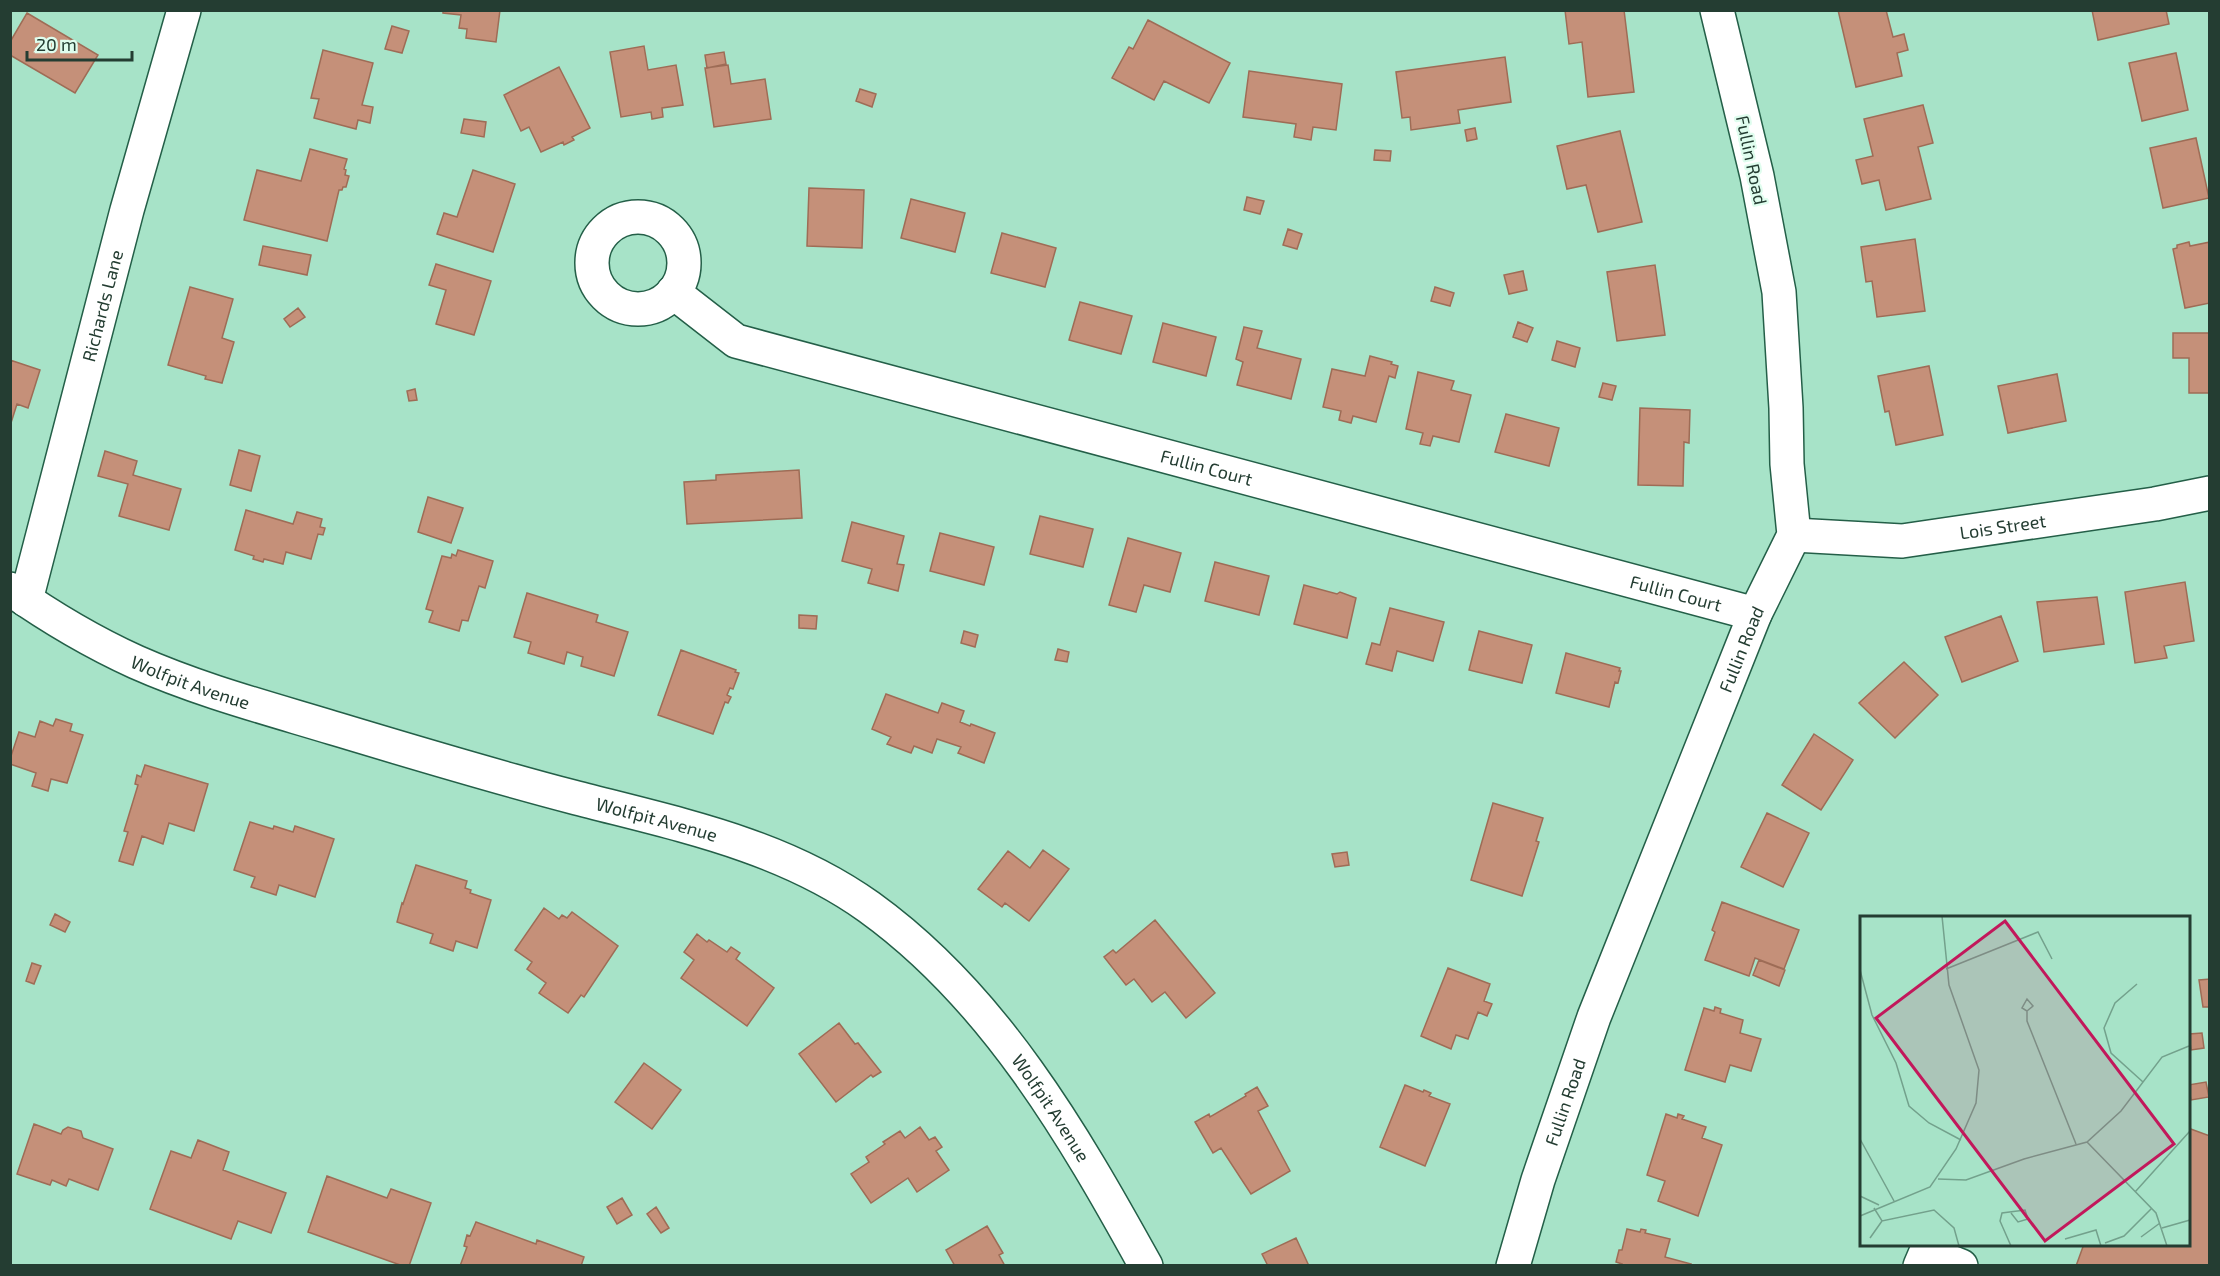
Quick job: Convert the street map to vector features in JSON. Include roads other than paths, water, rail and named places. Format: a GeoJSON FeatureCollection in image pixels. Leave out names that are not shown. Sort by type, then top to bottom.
{"type":"FeatureCollection","features":[{"type":"Feature","properties":{"kind":"street","name":"Richards Lane"},"geometry":{"type":"LineString","coordinates":[[18,595],[184,10]]}},
{"type":"Feature","properties":{"kind":"street","name":"Fullin Road"},"geometry":{"type":"LineString","coordinates":[[1513,1266],[1538,1180],[1594,1017],[1755,614],[1794,535],[1787,464],[1779,292],[1757,176],[1717,10]]}},
{"type":"Feature","properties":{"kind":"street","name":"Fullin Court"},"geometry":{"type":"LineString","coordinates":[[674,292],[736,341],[1755,614]]}},
{"type":"Feature","properties":{"kind":"street","name":"Lois Street"},"geometry":{"type":"LineString","coordinates":[[1794,535],[1902,541],[2144,506],[2210,493]]}},
{"type":"Feature","properties":{"kind":"street","name":"Wolfpit Avenue"},"geometry":{"type":"LineString","coordinates":[[18,595],[108,648],[188,682],[255,705],[472,770],[726,837],[789,862],[838,887],[912,941],[958,985],[986,1017],[1034,1080],[1095,1174],[1146,1266]]}},
{"type":"Feature","properties":{"kind":"street"},"geometry":{"type":"LineString","coordinates":[[1920,1266],[1926,1252],[1961,1266]]}}]}
